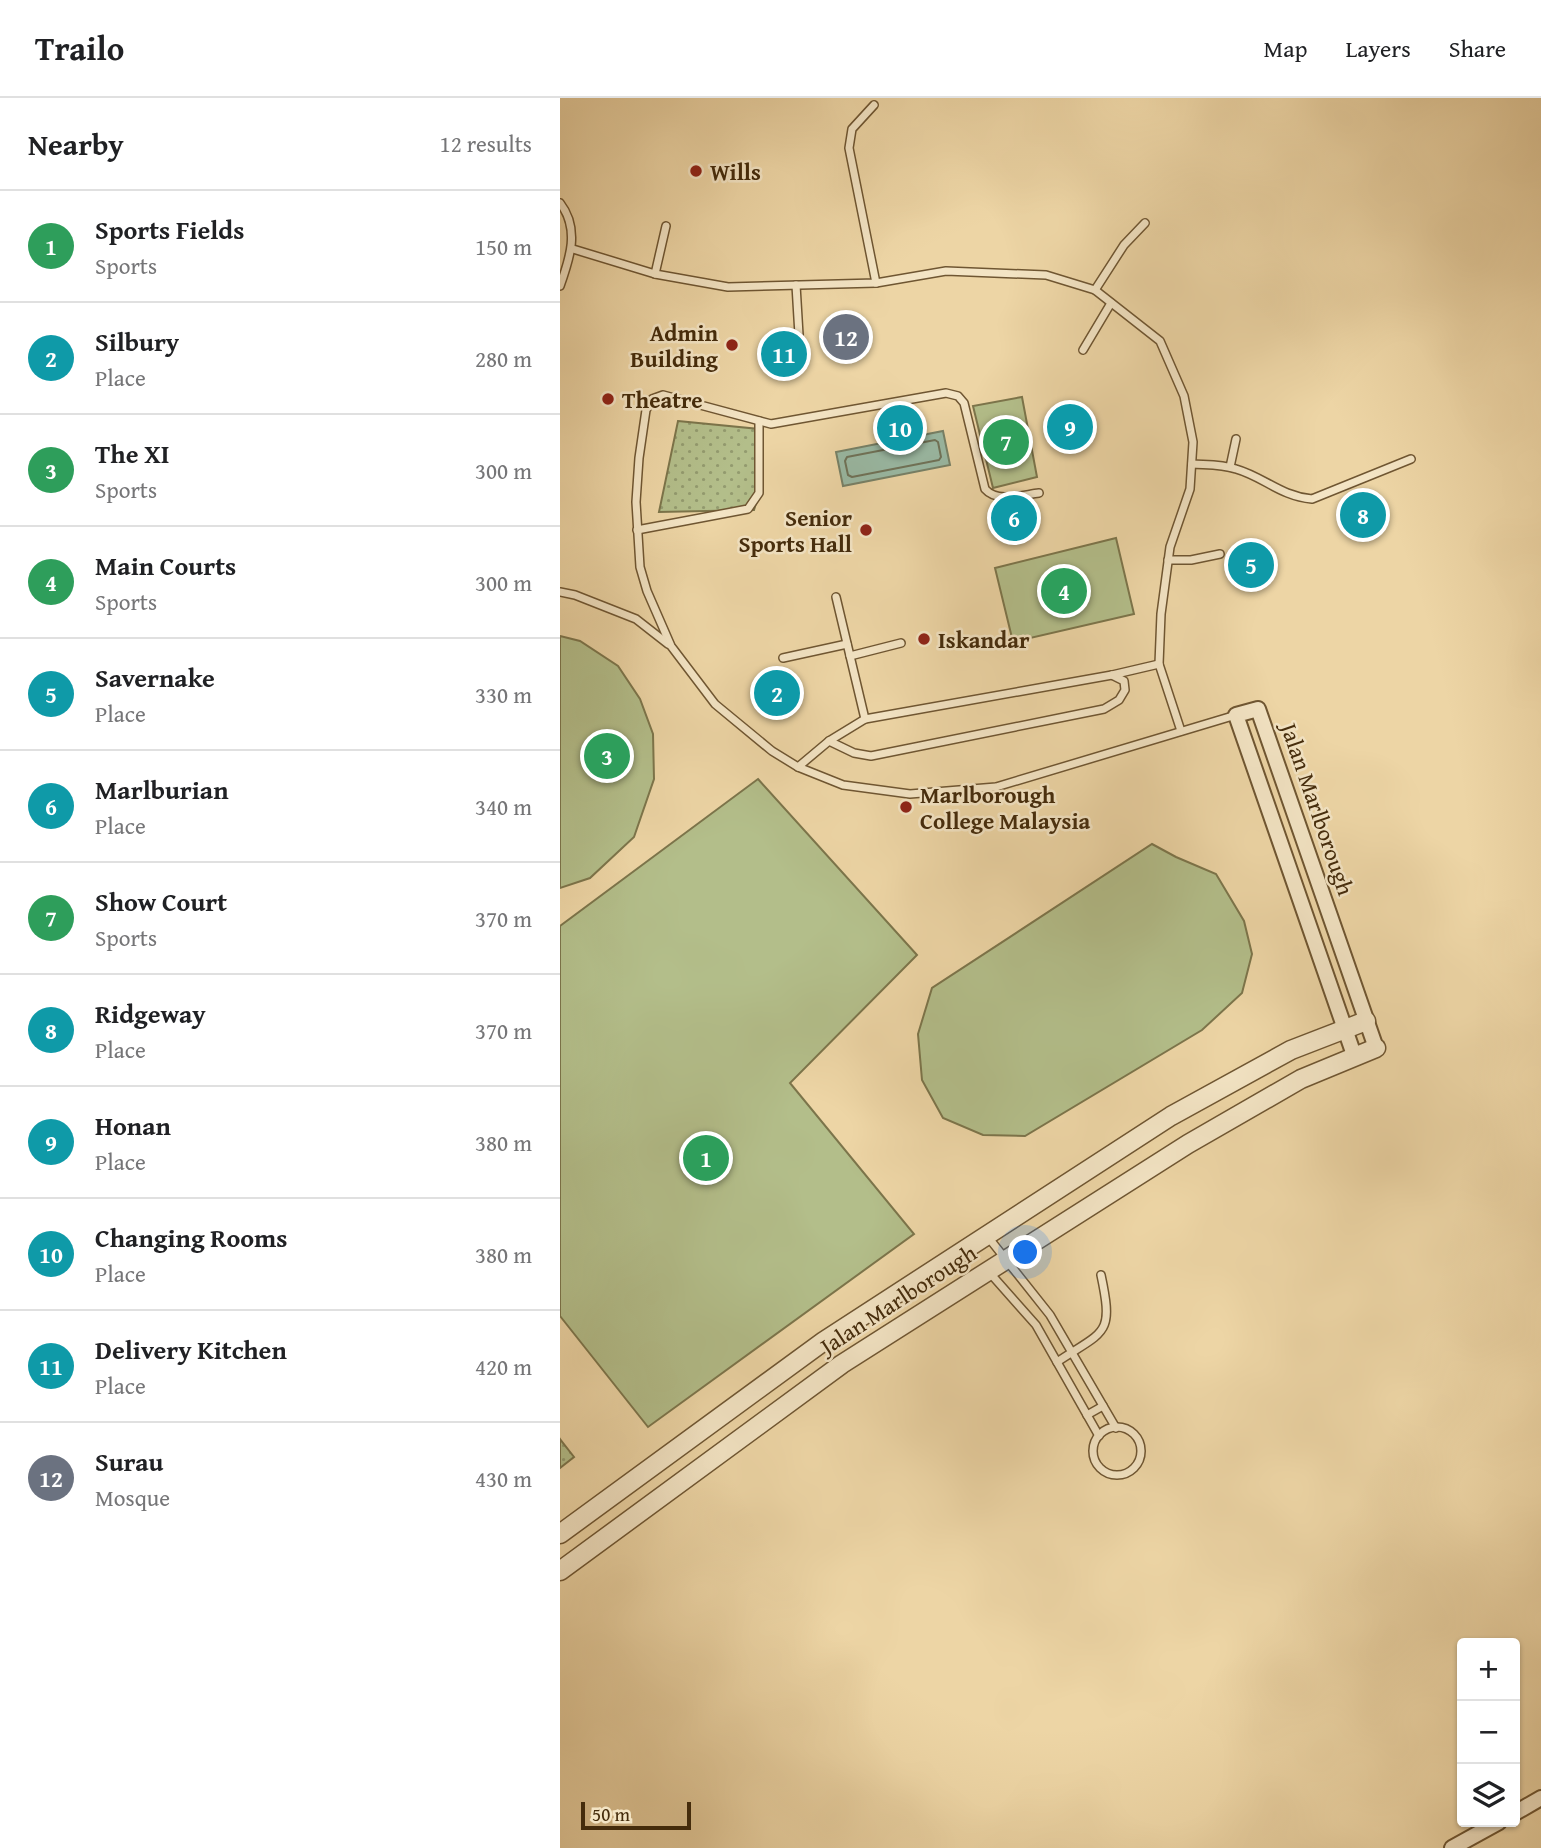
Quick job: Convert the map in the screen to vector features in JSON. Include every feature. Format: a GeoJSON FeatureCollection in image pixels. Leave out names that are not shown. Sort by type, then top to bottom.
{"type":"FeatureCollection","features":[{"type":"Feature","properties":{"kind":"street","name":"Jalan Marlborough"},"geometry":{"type":"LineString","coordinates":[[560,1572],[842,1364],[1188,1144],[1301,1079],[1376,1048],[1258,709],[1236,715],[1354,1055]]}},
{"type":"Feature","properties":{"kind":"street","name":"Jalan Marlborough"},"geometry":{"type":"LineString","coordinates":[[560,1534],[824,1341],[1171,1116],[1291,1050],[1366,1021]]}},
{"type":"Feature","properties":{"kind":"street"},"geometry":{"type":"LineString","coordinates":[[1520,1810],[1541,1798]]}},
{"type":"Feature","properties":{"kind":"street"},"geometry":{"type":"LineString","coordinates":[[1452,1848],[1490,1827]]}},
{"type":"Feature","properties":{"kind":"lane"},"geometry":{"type":"LineString","coordinates":[[874,105],[852,130],[849,148],[876,283]]}},
{"type":"Feature","properties":{"kind":"lane"},"geometry":{"type":"LineString","coordinates":[[560,203],[567,212],[573,249],[560,286]]}},
{"type":"Feature","properties":{"kind":"lane"},"geometry":{"type":"LineString","coordinates":[[1095,290],[1124,244],[1145,223]]}},
{"type":"Feature","properties":{"kind":"lane"},"geometry":{"type":"LineString","coordinates":[[655,274],[666,226]]}},
{"type":"Feature","properties":{"kind":"lane"},"geometry":{"type":"LineString","coordinates":[[573,249],[655,274],[728,287],[876,283],[946,271],[1046,275],[1095,290],[1160,341],[1184,396],[1194,442],[1190,489],[1170,547],[1161,614],[1159,664],[1181,731]]}},
{"type":"Feature","properties":{"kind":"lane"},"geometry":{"type":"LineString","coordinates":[[796,285],[799,335]]}},
{"type":"Feature","properties":{"kind":"lane"},"geometry":{"type":"LineString","coordinates":[[1083,350],[1111,303]]}},
{"type":"Feature","properties":{"kind":"lane"},"geometry":{"type":"LineString","coordinates":[[1039,493],[1000,497],[990,495],[985,489],[964,403],[958,396],[946,393],[771,424],[663,395],[652,399],[646,410],[639,458],[637,530],[640,567],[647,591],[671,646],[715,704],[772,751],[798,767],[843,785],[909,794],[996,787],[1236,715]]}},
{"type":"Feature","properties":{"kind":"lane"},"geometry":{"type":"LineString","coordinates":[[637,530],[748,509],[759,493],[759,421]]}},
{"type":"Feature","properties":{"kind":"lane"},"geometry":{"type":"LineString","coordinates":[[1230,467],[1236,439]]}},
{"type":"Feature","properties":{"kind":"lane"},"geometry":{"type":"LineString","coordinates":[[1192,464],[1221,465],[1238,469],[1294,497],[1311,499],[1411,459]]}},
{"type":"Feature","properties":{"kind":"lane"},"geometry":{"type":"LineString","coordinates":[[1168,560],[1191,560],[1220,554]]}},
{"type":"Feature","properties":{"kind":"lane"},"geometry":{"type":"LineString","coordinates":[[560,592],[575,595],[636,619],[671,646]]}},
{"type":"Feature","properties":{"kind":"lane"},"geometry":{"type":"LineString","coordinates":[[836,597],[865,719]]}},
{"type":"Feature","properties":{"kind":"lane"},"geometry":{"type":"LineString","coordinates":[[850,656],[901,643]]}},
{"type":"Feature","properties":{"kind":"lane"},"geometry":{"type":"LineString","coordinates":[[783,658],[847,644]]}},
{"type":"Feature","properties":{"kind":"lane"},"geometry":{"type":"LineString","coordinates":[[798,767],[829,741],[865,719],[1112,675],[1159,664]]}},
{"type":"Feature","properties":{"kind":"lane"},"geometry":{"type":"LineString","coordinates":[[829,741],[854,753],[871,756],[1104,709],[1119,700],[1125,690],[1124,681],[1112,675]]}},
{"type":"Feature","properties":{"kind":"lane"},"geometry":{"type":"LineString","coordinates":[[987,1235],[1056,1324],[1116,1428]]}},
{"type":"Feature","properties":{"kind":"lane"},"geometry":{"type":"LineString","coordinates":[[988,1271],[1040,1332],[1099,1436]]}},
{"type":"Feature","properties":{"kind":"lane"},"geometry":{"type":"LineString","coordinates":[[1057,1362],[1099,1334],[1107,1321],[1107,1303],[1101,1275]]}},
{"type":"Feature","properties":{"kind":"lane"},"geometry":{"type":"LineString","coordinates":[[1040,1332],[1056,1324]]}},
{"type":"Feature","properties":{"kind":"lane"},"geometry":{"type":"LineString","coordinates":[[1087,1415],[1103,1406]]}},
{"type":"Feature","properties":{"kind":"lane"},"geometry":{"type":"LineString","coordinates":[[1116,1428],[1132,1433],[1140,1445],[1139,1460],[1130,1472],[1114,1475],[1099,1468],[1093,1453],[1099,1436],[1116,1428]]}},
{"type":"Feature","properties":{"kind":"green space"},"geometry":{"type":"Polygon","coordinates":[[[1022,397],[1037,477],[993,488],[973,406],[1022,397]]]}},
{"type":"Feature","properties":{"kind":"green space"},"geometry":{"type":"Polygon","coordinates":[[[678,421],[759,429],[759,493],[754,510],[659,512],[678,421]]]}},
{"type":"Feature","properties":{"kind":"green space"},"geometry":{"type":"Polygon","coordinates":[[[1116,538],[1134,614],[1013,642],[995,568],[1116,538]]]}},
{"type":"Feature","properties":{"kind":"green space"},"geometry":{"type":"Polygon","coordinates":[[[560,636],[580,641],[618,666],[640,699],[653,734],[654,779],[634,837],[590,878],[560,888],[560,636]]]}},
{"type":"Feature","properties":{"kind":"green space"},"geometry":{"type":"Polygon","coordinates":[[[758,779],[917,955],[790,1083],[914,1234],[648,1427],[560,1316],[560,926],[758,779]]]}},
{"type":"Feature","properties":{"kind":"green space"},"geometry":{"type":"Polygon","coordinates":[[[1152,844],[1216,874],[1244,921],[1252,954],[1242,993],[1202,1030],[1025,1136],[983,1135],[943,1118],[922,1080],[918,1034],[932,988],[1152,844]]]}},
{"type":"Feature","properties":{"kind":"green space"},"geometry":{"type":"Polygon","coordinates":[[[560,1439],[574,1457],[560,1468],[560,1439]]]}},
{"type":"Feature","properties":{"kind":"water"},"geometry":{"type":"Polygon","coordinates":[[[943,431],[950,465],[843,486],[836,452],[943,431]]]}},
{"type":"Feature","properties":{"kind":"place","name":"Wills"},"geometry":{"type":"Point","coordinates":[696,171]}},
{"type":"Feature","properties":{"kind":"place","name":"Surau"},"geometry":{"type":"Point","coordinates":[846,337]}},
{"type":"Feature","properties":{"kind":"place","name":"Admin Building"},"geometry":{"type":"Point","coordinates":[732,345]}},
{"type":"Feature","properties":{"kind":"place","name":"Delivery Kitchen"},"geometry":{"type":"Point","coordinates":[784,354]}},
{"type":"Feature","properties":{"kind":"place","name":"Theatre"},"geometry":{"type":"Point","coordinates":[608,399]}},
{"type":"Feature","properties":{"kind":"place","name":"Honan"},"geometry":{"type":"Point","coordinates":[1070,427]}},
{"type":"Feature","properties":{"kind":"place","name":"Changing Rooms"},"geometry":{"type":"Point","coordinates":[900,428]}},
{"type":"Feature","properties":{"kind":"place","name":"Show Court"},"geometry":{"type":"Point","coordinates":[1006,442]}},
{"type":"Feature","properties":{"kind":"place","name":"Ridgeway"},"geometry":{"type":"Point","coordinates":[1363,515]}},
{"type":"Feature","properties":{"kind":"place","name":"Marlburian"},"geometry":{"type":"Point","coordinates":[1014,518]}},
{"type":"Feature","properties":{"kind":"place","name":"Senior Sports Hall"},"geometry":{"type":"Point","coordinates":[866,530]}},
{"type":"Feature","properties":{"kind":"place","name":"Savernake"},"geometry":{"type":"Point","coordinates":[1251,565]}},
{"type":"Feature","properties":{"kind":"place","name":"Main Courts"},"geometry":{"type":"Point","coordinates":[1064,591]}},
{"type":"Feature","properties":{"kind":"place","name":"Iskandar"},"geometry":{"type":"Point","coordinates":[924,639]}},
{"type":"Feature","properties":{"kind":"place","name":"Silbury"},"geometry":{"type":"Point","coordinates":[777,693]}},
{"type":"Feature","properties":{"kind":"place","name":"The XI"},"geometry":{"type":"Point","coordinates":[607,756]}},
{"type":"Feature","properties":{"kind":"place","name":"Marlborough College Malaysia"},"geometry":{"type":"Point","coordinates":[906,807]}},
{"type":"Feature","properties":{"kind":"place","name":"Sports Fields"},"geometry":{"type":"Point","coordinates":[706,1158]}}]}
